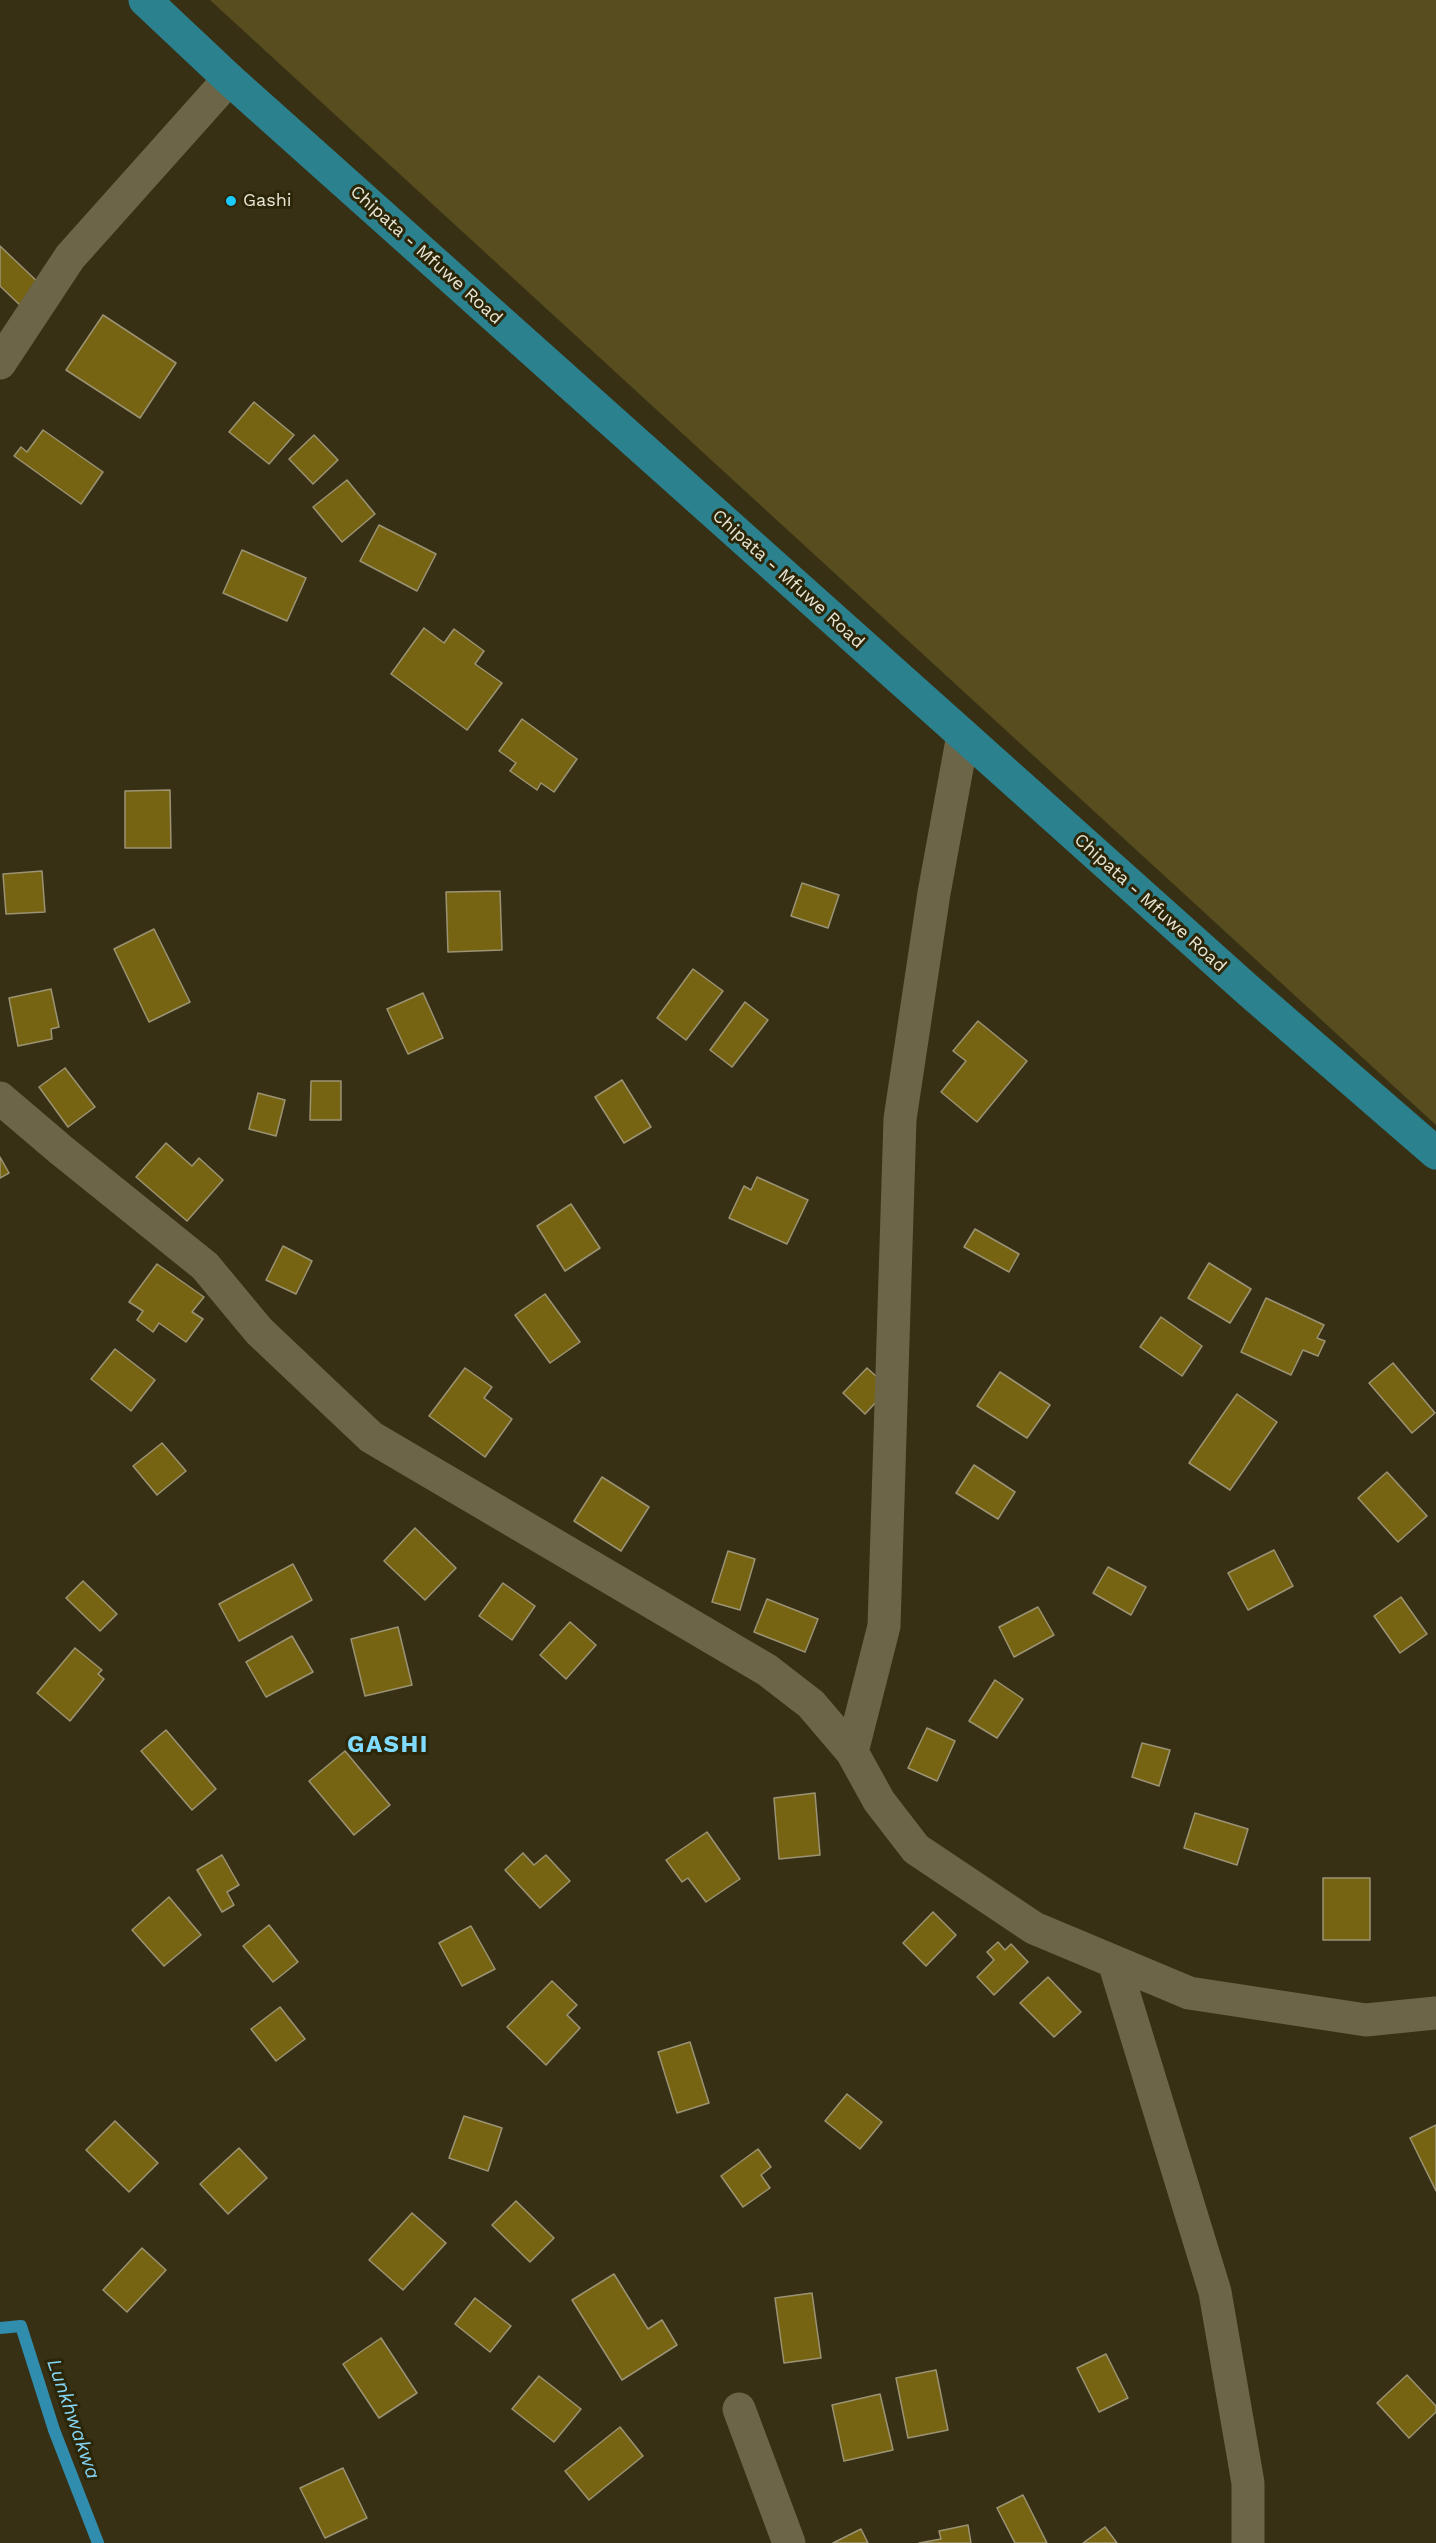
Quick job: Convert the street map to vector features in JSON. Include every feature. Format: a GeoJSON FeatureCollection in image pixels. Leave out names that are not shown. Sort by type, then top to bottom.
{"type":"FeatureCollection","features":[{"type":"Feature","properties":{"kind":"main road","name":"Chipata - Mfuwe Road"},"geometry":{"type":"LineString","coordinates":[[145,0],[229,79],[1249,991],[1436,1153]]}},
{"type":"Feature","properties":{"kind":"street"},"geometry":{"type":"LineString","coordinates":[[0,363],[70,257],[229,79]]}},
{"type":"Feature","properties":{"kind":"street"},"geometry":{"type":"LineString","coordinates":[[852,1752],[884,1626],[900,1119],[934,893],[963,735]]}},
{"type":"Feature","properties":{"kind":"street"},"geometry":{"type":"LineString","coordinates":[[0,1098],[205,1266],[259,1331],[370,1437],[767,1670],[811,1704],[852,1752],[879,1801],[916,1849],[1034,1928],[1190,1993],[1366,2020],[1436,2013]]}},
{"type":"Feature","properties":{"kind":"street"},"geometry":{"type":"LineString","coordinates":[[1114,1962],[1215,2292],[1248,2483],[1248,2543]]}},
{"type":"Feature","properties":{"kind":"street"},"geometry":{"type":"LineString","coordinates":[[739,2409],[789,2543]]}},
{"type":"Feature","properties":{"kind":"shaded area"},"geometry":{"type":"Polygon","coordinates":[[[210,0],[1436,0],[1436,1125],[210,0]]]}},
{"type":"Feature","properties":{"kind":"building"},"geometry":{"type":"Polygon","coordinates":[[[0,246],[42,286],[22,307],[0,286],[0,246]]]}},
{"type":"Feature","properties":{"kind":"building"},"geometry":{"type":"Polygon","coordinates":[[[103,315],[176,363],[140,418],[66,370],[103,315]]]}},
{"type":"Feature","properties":{"kind":"building"},"geometry":{"type":"Polygon","coordinates":[[[254,402],[294,435],[269,464],[229,432],[254,402]]]}},
{"type":"Feature","properties":{"kind":"building"},"geometry":{"type":"Polygon","coordinates":[[[43,430],[103,472],[81,504],[14,456],[21,447],[27,452],[43,430]]]}},
{"type":"Feature","properties":{"kind":"building"},"geometry":{"type":"Polygon","coordinates":[[[314,435],[338,460],[313,484],[289,459],[314,435]]]}},
{"type":"Feature","properties":{"kind":"building"},"geometry":{"type":"Polygon","coordinates":[[[347,480],[375,514],[342,542],[313,507],[347,480]]]}},
{"type":"Feature","properties":{"kind":"building"},"geometry":{"type":"Polygon","coordinates":[[[379,525],[436,554],[417,591],[360,561],[379,525]]]}},
{"type":"Feature","properties":{"kind":"building"},"geometry":{"type":"Polygon","coordinates":[[[242,550],[306,578],[287,621],[223,593],[242,550]]]}},
{"type":"Feature","properties":{"kind":"building"},"geometry":{"type":"Polygon","coordinates":[[[424,628],[444,643],[454,629],[484,651],[475,664],[502,683],[467,730],[391,674],[424,628]]]}},
{"type":"Feature","properties":{"kind":"building"},"geometry":{"type":"Polygon","coordinates":[[[522,719],[577,759],[554,792],[541,783],[537,790],[510,771],[516,763],[499,751],[522,719]]]}},
{"type":"Feature","properties":{"kind":"building"},"geometry":{"type":"Polygon","coordinates":[[[170,790],[171,848],[125,848],[125,791],[170,790]]]}},
{"type":"Feature","properties":{"kind":"building"},"geometry":{"type":"Polygon","coordinates":[[[42,871],[45,912],[6,914],[3,874],[42,871]]]}},
{"type":"Feature","properties":{"kind":"building"},"geometry":{"type":"Polygon","coordinates":[[[802,883],[839,895],[828,928],[791,916],[802,883]]]}},
{"type":"Feature","properties":{"kind":"building"},"geometry":{"type":"Polygon","coordinates":[[[500,891],[502,950],[448,952],[446,892],[500,891]]]}},
{"type":"Feature","properties":{"kind":"building"},"geometry":{"type":"Polygon","coordinates":[[[154,929],[190,1002],[149,1022],[114,949],[154,929]]]}},
{"type":"Feature","properties":{"kind":"building"},"geometry":{"type":"Polygon","coordinates":[[[693,969],[723,991],[686,1040],[657,1018],[693,969]]]}},
{"type":"Feature","properties":{"kind":"building"},"geometry":{"type":"Polygon","coordinates":[[[51,989],[59,1027],[51,1029],[52,1039],[18,1046],[9,998],[51,989]]]}},
{"type":"Feature","properties":{"kind":"building"},"geometry":{"type":"Polygon","coordinates":[[[423,993],[443,1038],[408,1054],[387,1009],[423,993]]]}},
{"type":"Feature","properties":{"kind":"building"},"geometry":{"type":"Polygon","coordinates":[[[745,1002],[768,1020],[732,1067],[710,1050],[745,1002]]]}},
{"type":"Feature","properties":{"kind":"building"},"geometry":{"type":"Polygon","coordinates":[[[978,1021],[1027,1061],[977,1122],[941,1092],[966,1061],[953,1051],[978,1021]]]}},
{"type":"Feature","properties":{"kind":"building"},"geometry":{"type":"Polygon","coordinates":[[[65,1068],[95,1107],[68,1127],[39,1087],[65,1068]]]}},
{"type":"Feature","properties":{"kind":"building"},"geometry":{"type":"Polygon","coordinates":[[[622,1080],[651,1127],[624,1143],[595,1097],[622,1080]]]}},
{"type":"Feature","properties":{"kind":"building"},"geometry":{"type":"Polygon","coordinates":[[[311,1081],[341,1081],[341,1120],[310,1120],[311,1081]]]}},
{"type":"Feature","properties":{"kind":"building"},"geometry":{"type":"Polygon","coordinates":[[[258,1093],[285,1100],[276,1136],[249,1129],[258,1093]]]}},
{"type":"Feature","properties":{"kind":"building"},"geometry":{"type":"Polygon","coordinates":[[[166,1143],[192,1166],[199,1158],[223,1180],[187,1221],[136,1177],[166,1143]]]}},
{"type":"Feature","properties":{"kind":"building"},"geometry":{"type":"Polygon","coordinates":[[[0,1157],[9,1173],[0,1178],[0,1157]]]}},
{"type":"Feature","properties":{"kind":"building"},"geometry":{"type":"Polygon","coordinates":[[[757,1177],[808,1200],[787,1244],[729,1218],[744,1186],[751,1190],[757,1177]]]}},
{"type":"Feature","properties":{"kind":"building"},"geometry":{"type":"Polygon","coordinates":[[[571,1204],[600,1248],[565,1271],[537,1226],[571,1204]]]}},
{"type":"Feature","properties":{"kind":"building"},"geometry":{"type":"Polygon","coordinates":[[[975,1229],[1019,1254],[1009,1272],[964,1247],[975,1229]]]}},
{"type":"Feature","properties":{"kind":"building"},"geometry":{"type":"Polygon","coordinates":[[[283,1246],[312,1261],[296,1294],[266,1280],[283,1246]]]}},
{"type":"Feature","properties":{"kind":"building"},"geometry":{"type":"Polygon","coordinates":[[[1209,1263],[1251,1289],[1230,1323],[1188,1298],[1209,1263]]]}},
{"type":"Feature","properties":{"kind":"building"},"geometry":{"type":"Polygon","coordinates":[[[157,1264],[204,1297],[192,1312],[203,1319],[186,1342],[159,1323],[153,1332],[137,1320],[143,1311],[129,1302],[157,1264]]]}},
{"type":"Feature","properties":{"kind":"building"},"geometry":{"type":"Polygon","coordinates":[[[545,1294],[580,1342],[550,1363],[515,1315],[545,1294]]]}},
{"type":"Feature","properties":{"kind":"building"},"geometry":{"type":"Polygon","coordinates":[[[1266,1298],[1324,1325],[1317,1338],[1325,1341],[1318,1356],[1303,1350],[1291,1375],[1241,1352],[1266,1298]]]}},
{"type":"Feature","properties":{"kind":"building"},"geometry":{"type":"Polygon","coordinates":[[[1161,1317],[1202,1346],[1182,1376],[1140,1347],[1161,1317]]]}},
{"type":"Feature","properties":{"kind":"building"},"geometry":{"type":"Polygon","coordinates":[[[115,1349],[155,1380],[131,1411],[91,1379],[115,1349]]]}},
{"type":"Feature","properties":{"kind":"building"},"geometry":{"type":"Polygon","coordinates":[[[1393,1363],[1435,1413],[1412,1433],[1369,1383],[1393,1363]]]}},
{"type":"Feature","properties":{"kind":"building"},"geometry":{"type":"Polygon","coordinates":[[[465,1368],[492,1387],[484,1398],[512,1419],[485,1457],[429,1416],[465,1368]]]}},
{"type":"Feature","properties":{"kind":"building"},"geometry":{"type":"Polygon","coordinates":[[[867,1368],[889,1388],[865,1414],[843,1393],[867,1368]]]}},
{"type":"Feature","properties":{"kind":"building"},"geometry":{"type":"Polygon","coordinates":[[[1000,1372],[1050,1405],[1027,1438],[977,1406],[1000,1372]]]}},
{"type":"Feature","properties":{"kind":"building"},"geometry":{"type":"Polygon","coordinates":[[[1237,1394],[1277,1422],[1230,1490],[1189,1463],[1237,1394]]]}},
{"type":"Feature","properties":{"kind":"building"},"geometry":{"type":"Polygon","coordinates":[[[162,1443],[186,1471],[157,1495],[133,1466],[162,1443]]]}},
{"type":"Feature","properties":{"kind":"building"},"geometry":{"type":"Polygon","coordinates":[[[974,1465],[1015,1492],[998,1519],[956,1493],[974,1465]]]}},
{"type":"Feature","properties":{"kind":"building"},"geometry":{"type":"Polygon","coordinates":[[[1387,1472],[1427,1516],[1398,1542],[1358,1498],[1387,1472]]]}},
{"type":"Feature","properties":{"kind":"building"},"geometry":{"type":"Polygon","coordinates":[[[602,1477],[649,1507],[621,1551],[574,1521],[602,1477]]]}},
{"type":"Feature","properties":{"kind":"building"},"geometry":{"type":"Polygon","coordinates":[[[415,1528],[456,1568],[425,1600],[384,1561],[415,1528]]]}},
{"type":"Feature","properties":{"kind":"building"},"geometry":{"type":"Polygon","coordinates":[[[1274,1550],[1293,1586],[1248,1610],[1228,1573],[1274,1550]]]}},
{"type":"Feature","properties":{"kind":"building"},"geometry":{"type":"Polygon","coordinates":[[[728,1551],[755,1559],[740,1610],[712,1602],[728,1551]]]}},
{"type":"Feature","properties":{"kind":"building"},"geometry":{"type":"Polygon","coordinates":[[[293,1564],[312,1600],[239,1641],[219,1604],[293,1564]]]}},
{"type":"Feature","properties":{"kind":"building"},"geometry":{"type":"Polygon","coordinates":[[[1108,1567],[1146,1587],[1131,1615],[1093,1593],[1108,1567]]]}},
{"type":"Feature","properties":{"kind":"building"},"geometry":{"type":"Polygon","coordinates":[[[83,1581],[117,1614],[100,1631],[66,1598],[83,1581]]]}},
{"type":"Feature","properties":{"kind":"building"},"geometry":{"type":"Polygon","coordinates":[[[503,1583],[535,1606],[512,1640],[479,1616],[503,1583]]]}},
{"type":"Feature","properties":{"kind":"building"},"geometry":{"type":"Polygon","coordinates":[[[1401,1597],[1427,1634],[1400,1653],[1374,1616],[1401,1597]]]}},
{"type":"Feature","properties":{"kind":"building"},"geometry":{"type":"Polygon","coordinates":[[[767,1599],[818,1619],[805,1652],[754,1632],[767,1599]]]}},
{"type":"Feature","properties":{"kind":"building"},"geometry":{"type":"Polygon","coordinates":[[[1038,1607],[1054,1635],[1014,1657],[999,1627],[1038,1607]]]}},
{"type":"Feature","properties":{"kind":"building"},"geometry":{"type":"Polygon","coordinates":[[[570,1622],[596,1645],[566,1679],[540,1655],[570,1622]]]}},
{"type":"Feature","properties":{"kind":"building"},"geometry":{"type":"Polygon","coordinates":[[[398,1627],[412,1685],[365,1696],[351,1639],[398,1627]]]}},
{"type":"Feature","properties":{"kind":"building"},"geometry":{"type":"Polygon","coordinates":[[[292,1636],[313,1672],[266,1697],[246,1662],[292,1636]]]}},
{"type":"Feature","properties":{"kind":"building"},"geometry":{"type":"Polygon","coordinates":[[[75,1648],[102,1670],[98,1674],[104,1679],[70,1721],[37,1693],[75,1648]]]}},
{"type":"Feature","properties":{"kind":"building"},"geometry":{"type":"Polygon","coordinates":[[[995,1680],[1023,1699],[997,1738],[969,1721],[995,1680]]]}},
{"type":"Feature","properties":{"kind":"building"},"geometry":{"type":"Polygon","coordinates":[[[927,1728],[955,1741],[937,1781],[908,1768],[927,1728]]]}},
{"type":"Feature","properties":{"kind":"building"},"geometry":{"type":"Polygon","coordinates":[[[166,1730],[216,1789],[192,1810],[141,1751],[166,1730]]]}},
{"type":"Feature","properties":{"kind":"building"},"geometry":{"type":"Polygon","coordinates":[[[1142,1743],[1170,1750],[1159,1786],[1132,1777],[1142,1743]]]}},
{"type":"Feature","properties":{"kind":"building"},"geometry":{"type":"Polygon","coordinates":[[[345,1751],[390,1805],[354,1835],[309,1781],[345,1751]]]}},
{"type":"Feature","properties":{"kind":"building"},"geometry":{"type":"Polygon","coordinates":[[[815,1793],[820,1855],[779,1859],[774,1798],[815,1793]]]}},
{"type":"Feature","properties":{"kind":"building"},"geometry":{"type":"Polygon","coordinates":[[[1195,1813],[1248,1829],[1237,1865],[1184,1848],[1195,1813]]]}},
{"type":"Feature","properties":{"kind":"building"},"geometry":{"type":"Polygon","coordinates":[[[707,1832],[740,1879],[706,1902],[688,1878],[682,1882],[666,1860],[707,1832]]]}},
{"type":"Feature","properties":{"kind":"building"},"geometry":{"type":"Polygon","coordinates":[[[523,1853],[534,1865],[546,1855],[570,1881],[540,1908],[505,1870],[523,1853]]]}},
{"type":"Feature","properties":{"kind":"building"},"geometry":{"type":"Polygon","coordinates":[[[222,1855],[239,1885],[227,1892],[234,1905],[222,1912],[197,1870],[222,1855]]]}},
{"type":"Feature","properties":{"kind":"building"},"geometry":{"type":"Polygon","coordinates":[[[1323,1878],[1370,1878],[1370,1940],[1323,1940],[1323,1878]]]}},
{"type":"Feature","properties":{"kind":"building"},"geometry":{"type":"Polygon","coordinates":[[[169,1897],[201,1935],[164,1966],[132,1930],[169,1897]]]}},
{"type":"Feature","properties":{"kind":"building"},"geometry":{"type":"Polygon","coordinates":[[[933,1912],[956,1935],[926,1966],[903,1943],[933,1912]]]}},
{"type":"Feature","properties":{"kind":"building"},"geometry":{"type":"Polygon","coordinates":[[[269,1925],[298,1962],[273,1982],[243,1946],[269,1925]]]}},
{"type":"Feature","properties":{"kind":"building"},"geometry":{"type":"Polygon","coordinates":[[[471,1926],[495,1969],[462,1986],[439,1943],[471,1926]]]}},
{"type":"Feature","properties":{"kind":"building"},"geometry":{"type":"Polygon","coordinates":[[[998,1942],[1005,1950],[1011,1944],[1028,1962],[994,1995],[977,1977],[994,1960],[987,1952],[998,1942]]]}},
{"type":"Feature","properties":{"kind":"building"},"geometry":{"type":"Polygon","coordinates":[[[1048,1977],[1081,2012],[1054,2037],[1020,2003],[1048,1977]]]}},
{"type":"Feature","properties":{"kind":"building"},"geometry":{"type":"Polygon","coordinates":[[[552,1981],[577,2005],[567,2015],[580,2028],[546,2065],[507,2027],[552,1981]]]}},
{"type":"Feature","properties":{"kind":"building"},"geometry":{"type":"Polygon","coordinates":[[[280,2007],[305,2039],[276,2061],[251,2029],[280,2007]]]}},
{"type":"Feature","properties":{"kind":"building"},"geometry":{"type":"Polygon","coordinates":[[[690,2042],[709,2103],[677,2113],[658,2052],[690,2042]]]}},
{"type":"Feature","properties":{"kind":"building"},"geometry":{"type":"Polygon","coordinates":[[[847,2094],[882,2122],[860,2149],[825,2121],[847,2094]]]}},
{"type":"Feature","properties":{"kind":"building"},"geometry":{"type":"Polygon","coordinates":[[[464,2116],[502,2128],[488,2171],[449,2158],[464,2116]]]}},
{"type":"Feature","properties":{"kind":"building"},"geometry":{"type":"Polygon","coordinates":[[[115,2121],[158,2163],[129,2192],[86,2150],[115,2121]]]}},
{"type":"Feature","properties":{"kind":"building"},"geometry":{"type":"Polygon","coordinates":[[[1436,2125],[1436,2191],[1410,2138],[1436,2125]]]}},
{"type":"Feature","properties":{"kind":"building"},"geometry":{"type":"Polygon","coordinates":[[[239,2148],[267,2178],[228,2214],[200,2184],[239,2148]]]}},
{"type":"Feature","properties":{"kind":"building"},"geometry":{"type":"Polygon","coordinates":[[[758,2149],[771,2167],[761,2175],[770,2188],[743,2207],[721,2176],[758,2149]]]}},
{"type":"Feature","properties":{"kind":"building"},"geometry":{"type":"Polygon","coordinates":[[[516,2201],[554,2238],[530,2262],[492,2225],[516,2201]]]}},
{"type":"Feature","properties":{"kind":"building"},"geometry":{"type":"Polygon","coordinates":[[[412,2213],[446,2243],[403,2290],[369,2260],[412,2213]]]}},
{"type":"Feature","properties":{"kind":"building"},"geometry":{"type":"Polygon","coordinates":[[[142,2248],[166,2270],[127,2312],[103,2290],[142,2248]]]}},
{"type":"Feature","properties":{"kind":"building"},"geometry":{"type":"Polygon","coordinates":[[[614,2274],[648,2329],[662,2320],[677,2345],[622,2380],[572,2300],[614,2274]]]}},
{"type":"Feature","properties":{"kind":"building"},"geometry":{"type":"Polygon","coordinates":[[[812,2293],[821,2358],[784,2363],[775,2298],[812,2293]]]}},
{"type":"Feature","properties":{"kind":"building"},"geometry":{"type":"Polygon","coordinates":[[[475,2298],[511,2326],[490,2352],[455,2324],[475,2298]]]}},
{"type":"Feature","properties":{"kind":"building"},"geometry":{"type":"Polygon","coordinates":[[[381,2338],[417,2393],[379,2418],[343,2364],[381,2338]]]}},
{"type":"Feature","properties":{"kind":"building"},"geometry":{"type":"Polygon","coordinates":[[[1106,2354],[1128,2398],[1099,2412],[1077,2368],[1106,2354]]]}},
{"type":"Feature","properties":{"kind":"building"},"geometry":{"type":"Polygon","coordinates":[[[936,2370],[948,2430],[908,2438],[896,2378],[936,2370]]]}},
{"type":"Feature","properties":{"kind":"building"},"geometry":{"type":"Polygon","coordinates":[[[1407,2375],[1436,2406],[1436,2412],[1409,2438],[1377,2403],[1407,2375]]]}},
{"type":"Feature","properties":{"kind":"building"},"geometry":{"type":"Polygon","coordinates":[[[539,2376],[581,2409],[554,2442],[512,2409],[539,2376]]]}},
{"type":"Feature","properties":{"kind":"building"},"geometry":{"type":"Polygon","coordinates":[[[880,2394],[893,2450],[844,2461],[832,2405],[880,2394]]]}},
{"type":"Feature","properties":{"kind":"building"},"geometry":{"type":"Polygon","coordinates":[[[620,2427],[643,2456],[589,2500],[565,2471],[620,2427]]]}},
{"type":"Feature","properties":{"kind":"building"},"geometry":{"type":"Polygon","coordinates":[[[343,2468],[367,2518],[325,2538],[300,2488],[343,2468]]]}},
{"type":"Feature","properties":{"kind":"building"},"geometry":{"type":"Polygon","coordinates":[[[1023,2495],[1047,2543],[1015,2543],[997,2508],[1023,2495]]]}},
{"type":"Feature","properties":{"kind":"building"},"geometry":{"type":"Polygon","coordinates":[[[968,2525],[971,2543],[919,2543],[941,2539],[939,2531],[968,2525]]]}},
{"type":"Feature","properties":{"kind":"building"},"geometry":{"type":"Polygon","coordinates":[[[1105,2527],[1117,2543],[1083,2543],[1105,2527]]]}},
{"type":"Feature","properties":{"kind":"building"},"geometry":{"type":"Polygon","coordinates":[[[861,2529],[868,2543],[833,2543],[861,2529]]]}},
{"type":"Feature","properties":{"kind":"waterway","name":"Lunkhwakwa"},"geometry":{"type":"LineString","coordinates":[[0,2328],[21,2326],[54,2430],[98,2543]]}},
{"type":"Feature","properties":{"kind":"place","name":"Gashi"},"geometry":{"type":"Point","coordinates":[231,201]}},
{"type":"Feature","properties":{"kind":"district","name":"GASHI"},"geometry":{"type":"Point","coordinates":[388,1745]}}]}
